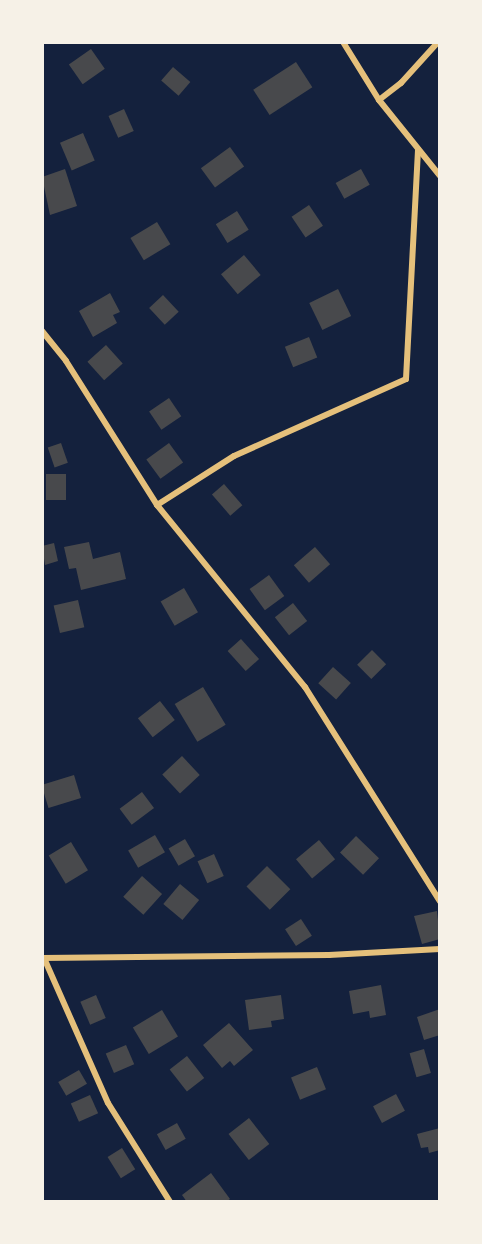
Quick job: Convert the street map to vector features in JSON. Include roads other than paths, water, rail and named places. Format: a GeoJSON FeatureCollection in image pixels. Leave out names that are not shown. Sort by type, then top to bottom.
{"type":"FeatureCollection","features":[{"type":"Feature","properties":{"kind":"street"},"geometry":{"type":"LineString","coordinates":[[343,42],[379,100],[440,176]]}},
{"type":"Feature","properties":{"kind":"street"},"geometry":{"type":"LineString","coordinates":[[379,100],[401,83],[438,42]]}},
{"type":"Feature","properties":{"kind":"street"},"geometry":{"type":"LineString","coordinates":[[157,506],[234,456],[406,379],[418,150]]}},
{"type":"Feature","properties":{"kind":"street"},"geometry":{"type":"LineString","coordinates":[[42,331],[66,361],[157,506],[305,687],[440,901]]}},
{"type":"Feature","properties":{"kind":"street"},"geometry":{"type":"LineString","coordinates":[[170,1202],[108,1103],[43,958],[328,955],[440,949]]}}]}
